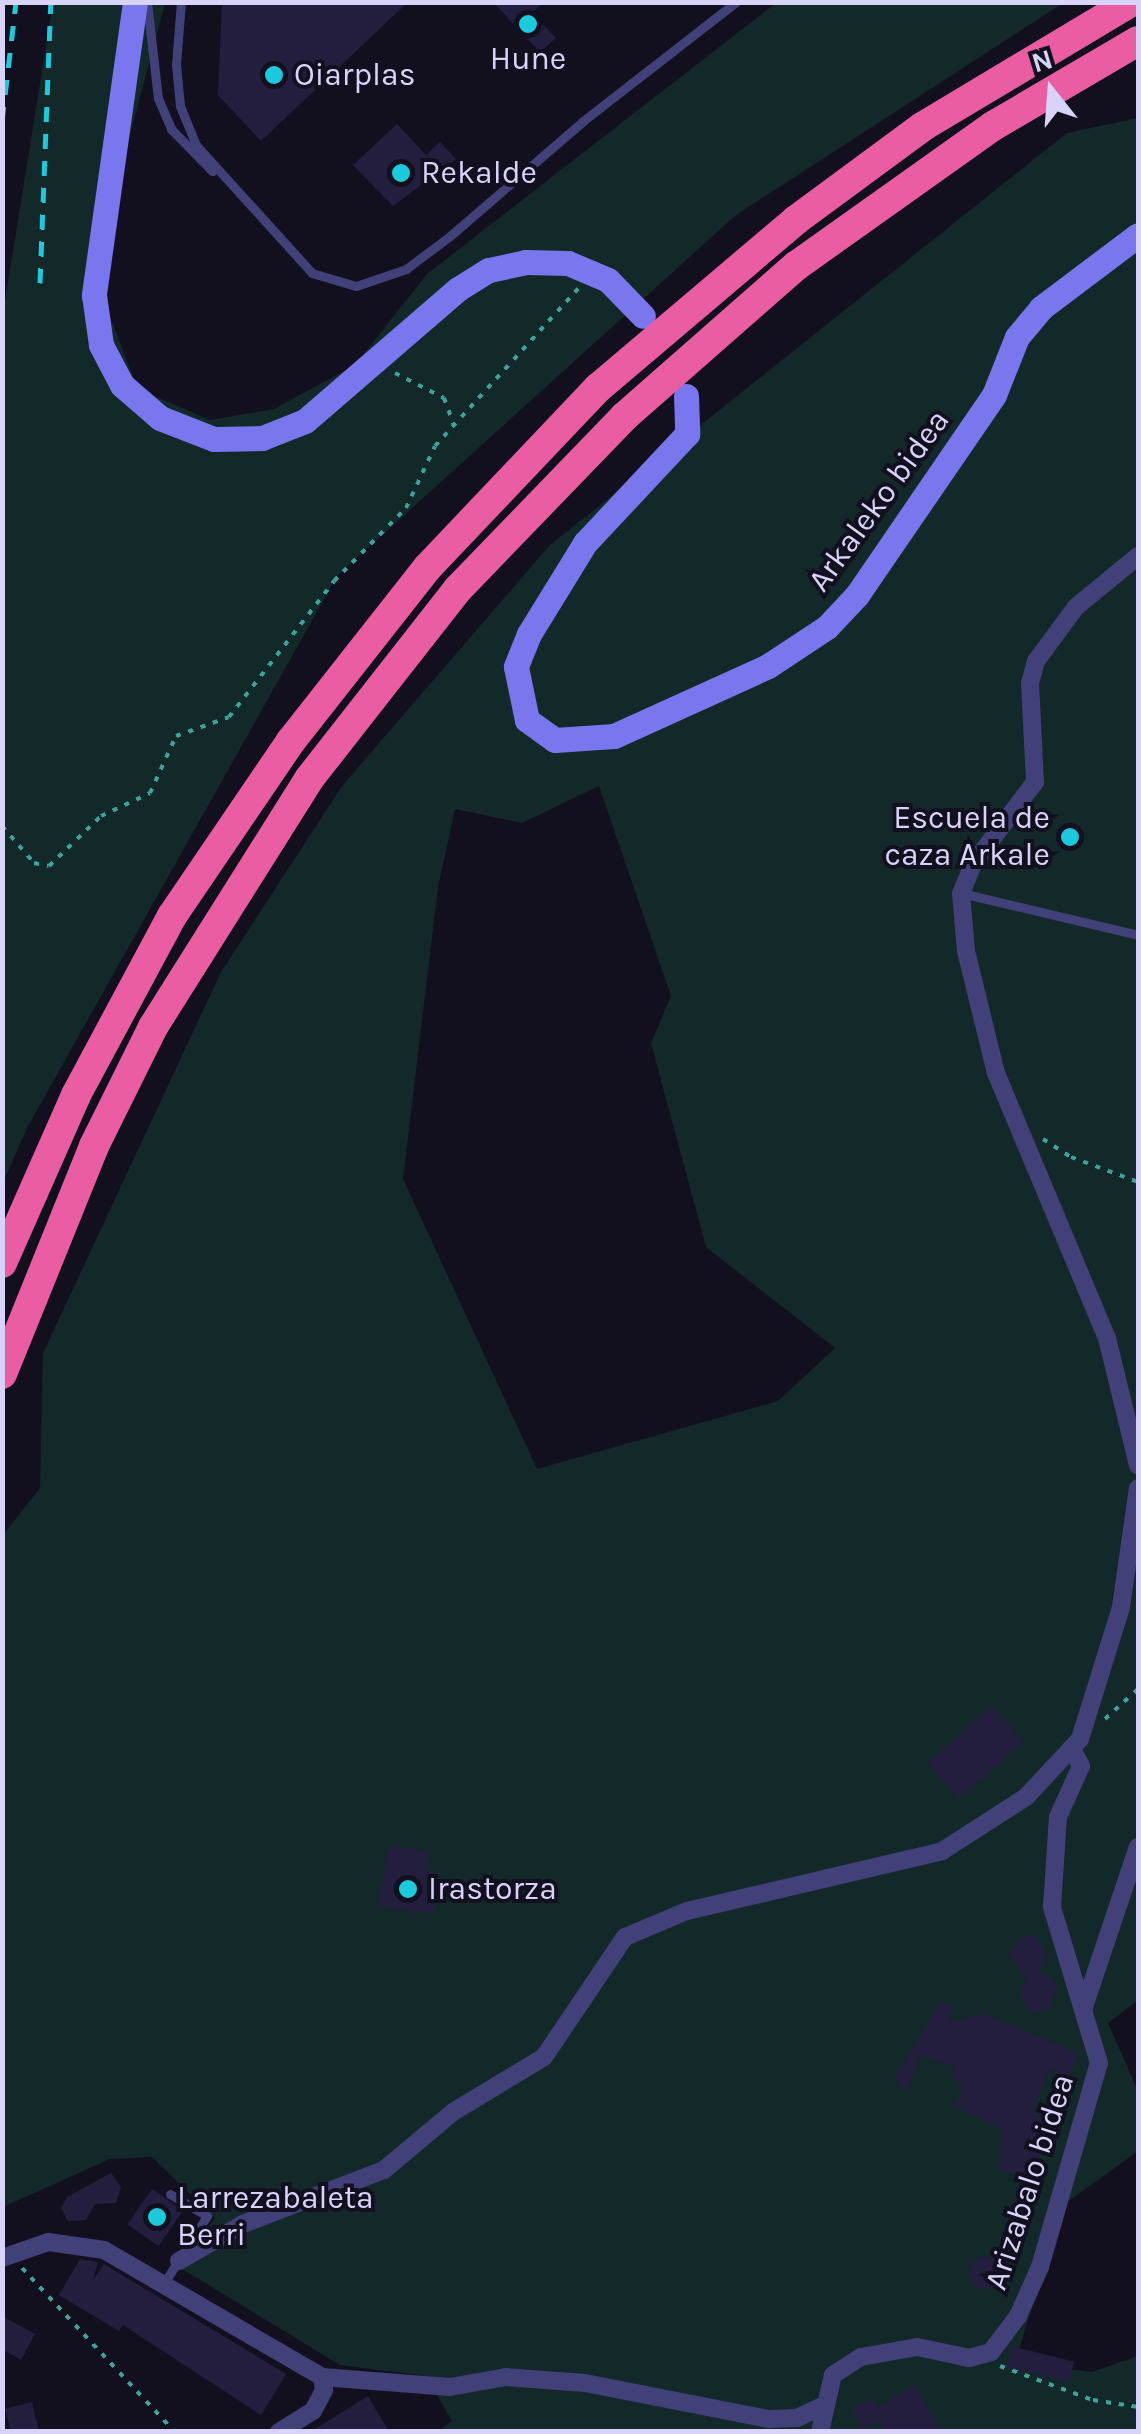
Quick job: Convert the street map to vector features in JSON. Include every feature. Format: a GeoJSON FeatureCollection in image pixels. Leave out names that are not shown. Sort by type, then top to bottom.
{"type":"FeatureCollection","features":[{"type":"Feature","properties":{"kind":"highway"},"geometry":{"type":"LineString","coordinates":[[2,1262],[76,1095],[172,916],[291,741],[428,567],[598,388],[796,220],[922,126],[1131,2]]}},
{"type":"Feature","properties":{"kind":"highway"},"geometry":{"type":"LineString","coordinates":[[2,1374],[94,1146],[163,1010],[309,779],[458,589],[624,417],[796,266],[993,126],[1138,41]]}},
{"type":"Feature","properties":{"kind":"street"},"geometry":{"type":"LineString","coordinates":[[135,2],[94,296],[101,345],[122,385],[160,418],[214,439],[262,438],[305,422],[489,270],[526,262],[582,269],[608,280],[643,316]]}},
{"type":"Feature","properties":{"kind":"street","name":"Arkaleko bidea"},"geometry":{"type":"LineString","coordinates":[[686,396],[686,434],[585,543],[516,667],[527,720],[555,740],[614,736],[653,720],[768,666],[828,627],[857,596],[994,395],[1016,337],[1041,308],[1138,236]]}},
{"type":"Feature","properties":{"kind":"street"},"geometry":{"type":"LineString","coordinates":[[1138,556],[1076,607],[1036,660],[1030,683],[1035,782],[973,864],[962,893],[982,1026],[1010,1108],[1107,1338],[1138,1465]]}},
{"type":"Feature","properties":{"kind":"street"},"geometry":{"type":"LineString","coordinates":[[178,2261],[272,2212],[384,2170],[452,2112],[544,2057],[625,1937],[687,1911],[942,1852],[999,1818],[1077,1746],[1122,1607],[1138,1488]]}},
{"type":"Feature","properties":{"kind":"street","name":"Arizabalo bidea"},"geometry":{"type":"LineString","coordinates":[[978,2357],[998,2346],[1018,2316],[1078,2140],[1099,2063],[1053,1920],[1051,1881],[1058,1818],[1081,1766],[1077,1746]]}},
{"type":"Feature","properties":{"kind":"street"},"geometry":{"type":"LineString","coordinates":[[1082,2010],[1138,1847]]}},
{"type":"Feature","properties":{"kind":"street"},"geometry":{"type":"LineString","coordinates":[[6,2256],[48,2242],[86,2244],[322,2376],[450,2388],[506,2377],[585,2383],[769,2419],[796,2418],[823,2406]]}},
{"type":"Feature","properties":{"kind":"street"},"geometry":{"type":"LineString","coordinates":[[820,2432],[833,2375],[881,2350],[917,2347],[978,2357]]}},
{"type":"Feature","properties":{"kind":"street"},"geometry":{"type":"LineString","coordinates":[[279,2432],[322,2400],[322,2376]]}},
{"type":"Feature","properties":{"kind":"lane"},"geometry":{"type":"LineString","coordinates":[[147,2],[158,98],[181,142],[312,273],[356,286],[384,280],[450,236],[583,120],[736,2]]}},
{"type":"Feature","properties":{"kind":"lane"},"geometry":{"type":"LineString","coordinates":[[181,2],[180,106],[196,144],[222,180]]}},
{"type":"Feature","properties":{"kind":"lane"},"geometry":{"type":"LineString","coordinates":[[962,893],[1138,935]]}},
{"type":"Feature","properties":{"kind":"lane"},"geometry":{"type":"LineString","coordinates":[[162,2286],[207,2216],[170,2194]]}},
{"type":"Feature","properties":{"kind":"path"},"geometry":{"type":"LineString","coordinates":[[2,826],[34,864],[50,866],[101,816],[143,800],[160,781],[176,736],[230,716],[334,580],[406,508],[431,452],[575,294],[582,269]]}},
{"type":"Feature","properties":{"kind":"path"},"geometry":{"type":"LineString","coordinates":[[386,356],[397,375],[444,398],[454,424]]}},
{"type":"Feature","properties":{"kind":"path"},"geometry":{"type":"LineString","coordinates":[[1010,1108],[1053,1147],[1138,1182]]}},
{"type":"Feature","properties":{"kind":"path"},"geometry":{"type":"LineString","coordinates":[[1077,1746],[1138,1690]]}},
{"type":"Feature","properties":{"kind":"path"},"geometry":{"type":"LineString","coordinates":[[6,2256],[175,2432]]}},
{"type":"Feature","properties":{"kind":"path"},"geometry":{"type":"LineString","coordinates":[[978,2357],[1093,2400],[1138,2406]]}},
{"type":"Feature","properties":{"kind":"green space"},"geometry":{"type":"Polygon","coordinates":[[[53,3],[165,3],[125,154],[104,301],[138,389],[210,420],[274,409],[355,365],[427,274],[776,3],[1063,3],[736,215],[337,576],[27,1128],[3,1183],[3,313],[53,3]]]}},
{"type":"Feature","properties":{"kind":"green space"},"geometry":{"type":"Polygon","coordinates":[[[1138,118],[1138,2000],[1108,2023],[1138,2091],[1138,2151],[1063,2205],[1015,2363],[1092,2372],[1138,2356],[1138,2431],[438,2431],[452,2421],[426,2376],[340,2365],[179,2267],[215,2218],[152,2157],[110,2159],[3,2207],[3,1535],[40,1488],[43,1353],[221,972],[342,786],[550,545],[1067,133],[1138,118]],[[599,786],[522,823],[455,809],[438,887],[403,1179],[537,1469],[778,1401],[835,1348],[706,1247],[651,1043],[671,996],[599,786]]]}},
{"type":"Feature","properties":{"kind":"building","name":"Oiarplas"},"geometry":{"type":"Polygon","coordinates":[[[222,2],[408,2],[261,141],[218,95],[222,2]]]}},
{"type":"Feature","properties":{"kind":"building","name":"Hune"},"geometry":{"type":"Polygon","coordinates":[[[493,2],[544,2],[532,13],[556,38],[540,52],[493,2]]]}},
{"type":"Feature","properties":{"kind":"building","name":"Rekalde"},"geometry":{"type":"Polygon","coordinates":[[[397,124],[426,155],[440,142],[456,159],[393,206],[353,165],[397,124]]]}},
{"type":"Feature","properties":{"kind":"building"},"geometry":{"type":"Polygon","coordinates":[[[991,1706],[1023,1742],[959,1799],[927,1764],[991,1706]]]}},
{"type":"Feature","properties":{"kind":"building","name":"Irastorza"},"geometry":{"type":"Polygon","coordinates":[[[388,1846],[428,1851],[425,1870],[439,1872],[434,1914],[378,1906],[388,1846]]]}},
{"type":"Feature","properties":{"kind":"building"},"geometry":{"type":"Polygon","coordinates":[[[1026,1935],[1037,1937],[1048,1957],[1039,1973],[1051,1977],[1057,1989],[1050,2009],[1031,2013],[1020,1998],[1026,1976],[1008,1953],[1026,1935]]]}},
{"type":"Feature","properties":{"kind":"building"},"geometry":{"type":"Polygon","coordinates":[[[940,2001],[953,2007],[948,2022],[984,2014],[1078,2053],[1069,2078],[1049,2069],[1032,2112],[1053,2121],[1029,2180],[1000,2169],[1001,2129],[954,2106],[963,2084],[951,2078],[956,2066],[920,2056],[906,2092],[895,2079],[940,2001]]]}},
{"type":"Feature","properties":{"kind":"building"},"geometry":{"type":"Polygon","coordinates":[[[111,2173],[121,2187],[116,2203],[95,2204],[86,2220],[68,2221],[61,2208],[67,2197],[111,2173]]]}},
{"type":"Feature","properties":{"kind":"building","name":"Larrezabaleta Berri"},"geometry":{"type":"Polygon","coordinates":[[[152,2189],[183,2211],[158,2246],[127,2224],[152,2189]]]}},
{"type":"Feature","properties":{"kind":"building"},"geometry":{"type":"Polygon","coordinates":[[[985,2257],[996,2262],[1001,2273],[996,2284],[985,2289],[974,2284],[969,2273],[974,2262],[985,2257]]]}},
{"type":"Feature","properties":{"kind":"building"},"geometry":{"type":"Polygon","coordinates":[[[80,2259],[98,2262],[93,2280],[104,2264],[286,2374],[261,2415],[123,2325],[119,2331],[59,2295],[80,2259]]]}},
{"type":"Feature","properties":{"kind":"building"},"geometry":{"type":"Polygon","coordinates":[[[2,2316],[35,2334],[21,2360],[2,2349],[2,2316]]]}},
{"type":"Feature","properties":{"kind":"building"},"geometry":{"type":"Polygon","coordinates":[[[1011,2346],[1074,2362],[1069,2382],[1006,2366],[1011,2346]]]}},
{"type":"Feature","properties":{"kind":"building"},"geometry":{"type":"Polygon","coordinates":[[[914,2385],[942,2432],[885,2432],[878,2421],[863,2430],[851,2410],[872,2398],[878,2407],[914,2385]]]}},
{"type":"Feature","properties":{"kind":"building"},"geometry":{"type":"Polygon","coordinates":[[[368,2396],[389,2432],[310,2432],[336,2416],[368,2396]]]}},
{"type":"Feature","properties":{"kind":"building"},"geometry":{"type":"Polygon","coordinates":[[[32,2402],[39,2432],[11,2432],[5,2409],[32,2402]]]}},
{"type":"Feature","properties":{"kind":"railway"},"geometry":{"type":"LineString","coordinates":[[2,121],[16,2]]}},
{"type":"Feature","properties":{"kind":"railway"},"geometry":{"type":"LineString","coordinates":[[40,283],[51,2]]}},
{"type":"Feature","properties":{"kind":"place","name":"Hune"},"geometry":{"type":"Point","coordinates":[528,24]}},
{"type":"Feature","properties":{"kind":"place","name":"Oiarplas"},"geometry":{"type":"Point","coordinates":[274,75]}},
{"type":"Feature","properties":{"kind":"place","name":"Rekalde"},"geometry":{"type":"Point","coordinates":[401,173]}},
{"type":"Feature","properties":{"kind":"place","name":"Escuela de caza Arkale"},"geometry":{"type":"Point","coordinates":[1070,837]}},
{"type":"Feature","properties":{"kind":"place","name":"Irastorza"},"geometry":{"type":"Point","coordinates":[408,1889]}},
{"type":"Feature","properties":{"kind":"place","name":"Larrezabaleta Berri"},"geometry":{"type":"Point","coordinates":[157,2217]}}]}
